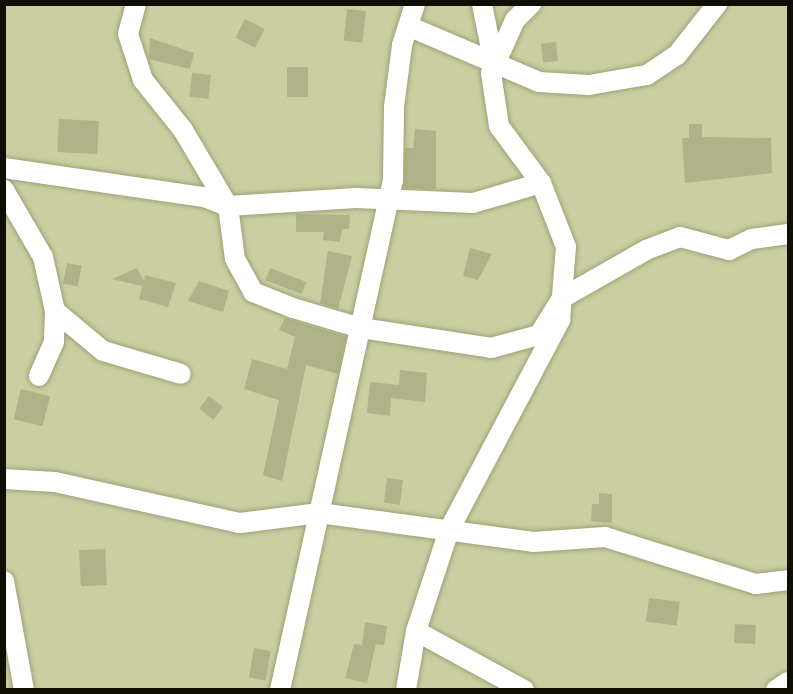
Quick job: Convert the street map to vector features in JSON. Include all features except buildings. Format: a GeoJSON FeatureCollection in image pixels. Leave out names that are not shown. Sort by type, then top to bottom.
{"type":"FeatureCollection","features":[{"type":"Feature","properties":{"kind":"street"},"geometry":{"type":"LineString","coordinates":[[136,4],[128,34],[143,80],[183,130],[228,206],[236,259],[253,292],[361,328],[490,348],[539,335],[562,298],[646,250],[680,237],[729,250],[752,239],[789,234]]}},
{"type":"Feature","properties":{"kind":"street"},"geometry":{"type":"LineString","coordinates":[[280,690],[389,198],[394,108],[408,26],[415,4]]}},
{"type":"Feature","properties":{"kind":"street"},"geometry":{"type":"LineString","coordinates":[[406,690],[416,631],[449,530],[534,374],[560,320],[566,247],[542,183],[499,126],[494,64],[482,4]]}},
{"type":"Feature","properties":{"kind":"street"},"geometry":{"type":"LineString","coordinates":[[494,64],[515,20],[531,4]]}},
{"type":"Feature","properties":{"kind":"street"},"geometry":{"type":"LineString","coordinates":[[408,26],[539,82],[589,85],[647,75],[678,55],[717,4]]}},
{"type":"Feature","properties":{"kind":"street"},"geometry":{"type":"LineString","coordinates":[[4,168],[204,196],[228,206],[389,198],[473,203],[542,183]]}},
{"type":"Feature","properties":{"kind":"street"},"geometry":{"type":"LineString","coordinates":[[4,190],[43,257],[54,311],[54,342],[39,376]]}},
{"type":"Feature","properties":{"kind":"street"},"geometry":{"type":"LineString","coordinates":[[54,311],[103,351],[181,374]]}},
{"type":"Feature","properties":{"kind":"street"},"geometry":{"type":"LineString","coordinates":[[4,479],[54,482],[240,523],[320,513],[533,542],[606,537],[756,584],[789,580]]}},
{"type":"Feature","properties":{"kind":"street"},"geometry":{"type":"LineString","coordinates":[[4,581],[24,690]]}},
{"type":"Feature","properties":{"kind":"street"},"geometry":{"type":"LineString","coordinates":[[416,631],[524,690]]}},
{"type":"Feature","properties":{"kind":"street"},"geometry":{"type":"LineString","coordinates":[[776,690],[789,682]]}}]}
